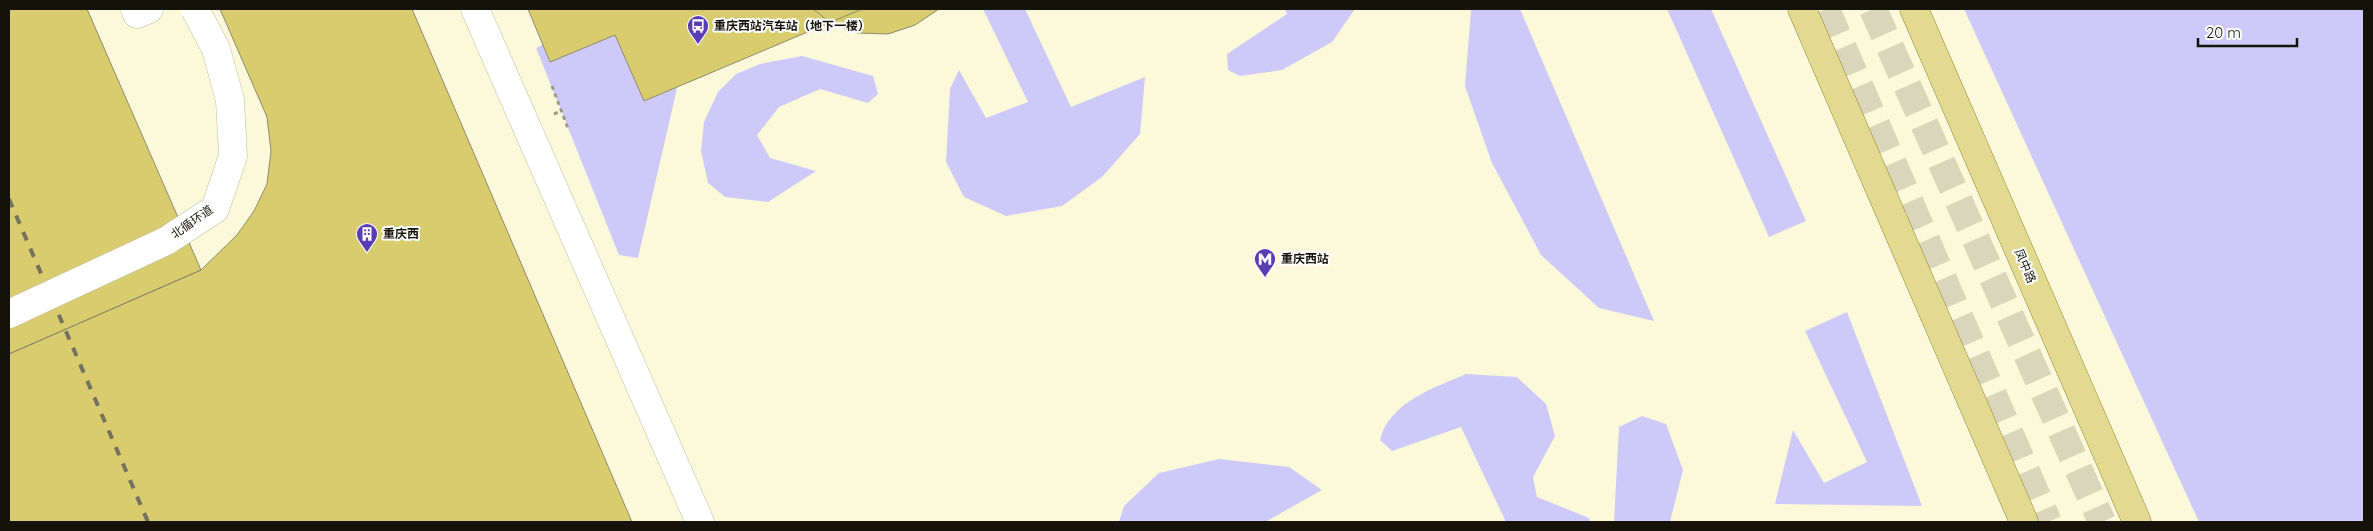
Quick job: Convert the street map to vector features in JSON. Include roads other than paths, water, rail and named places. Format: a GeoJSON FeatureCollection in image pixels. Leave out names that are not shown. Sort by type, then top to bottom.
{"type":"FeatureCollection","features":[{"type":"Feature","properties":{"kind":"main road"},"geometry":{"type":"LineString","coordinates":[[206,9],[216,49]]}},
{"type":"Feature","properties":{"kind":"main road"},"geometry":{"type":"LineString","coordinates":[[1802,9],[2024,522]]}},
{"type":"Feature","properties":{"kind":"main road","name":"凤中路"},"geometry":{"type":"LineString","coordinates":[[1914,9],[2137,522]]}},
{"type":"Feature","properties":{"kind":"street"},"geometry":{"type":"LineString","coordinates":[[135,9],[137,14],[149,9]]}},
{"type":"Feature","properties":{"kind":"street","name":"北循环道"},"geometry":{"type":"LineString","coordinates":[[9,314],[166,241],[216,208],[233,156],[230,100],[216,49],[195,9]]}},
{"type":"Feature","properties":{"kind":"street"},"geometry":{"type":"LineString","coordinates":[[475,9],[700,522]]}},
{"type":"Feature","properties":{"kind":"tunnel"},"geometry":{"type":"LineString","coordinates":[[1826,9],[2048,522]]}},
{"type":"Feature","properties":{"kind":"tunnel"},"geometry":{"type":"LineString","coordinates":[[1873,9],[2102,522]]}},
{"type":"Feature","properties":{"kind":"railway"},"geometry":{"type":"LineString","coordinates":[[9,199],[148,522]]}},
{"type":"Feature","properties":{"kind":"place","name":"重庆西站汽车站（地下一楼）"},"geometry":{"type":"Point","coordinates":[698,45]}},
{"type":"Feature","properties":{"kind":"place","name":"重庆西"},"geometry":{"type":"Point","coordinates":[367,253]}},
{"type":"Feature","properties":{"kind":"place","name":"重庆西站"},"geometry":{"type":"Point","coordinates":[1265,278]}}]}
